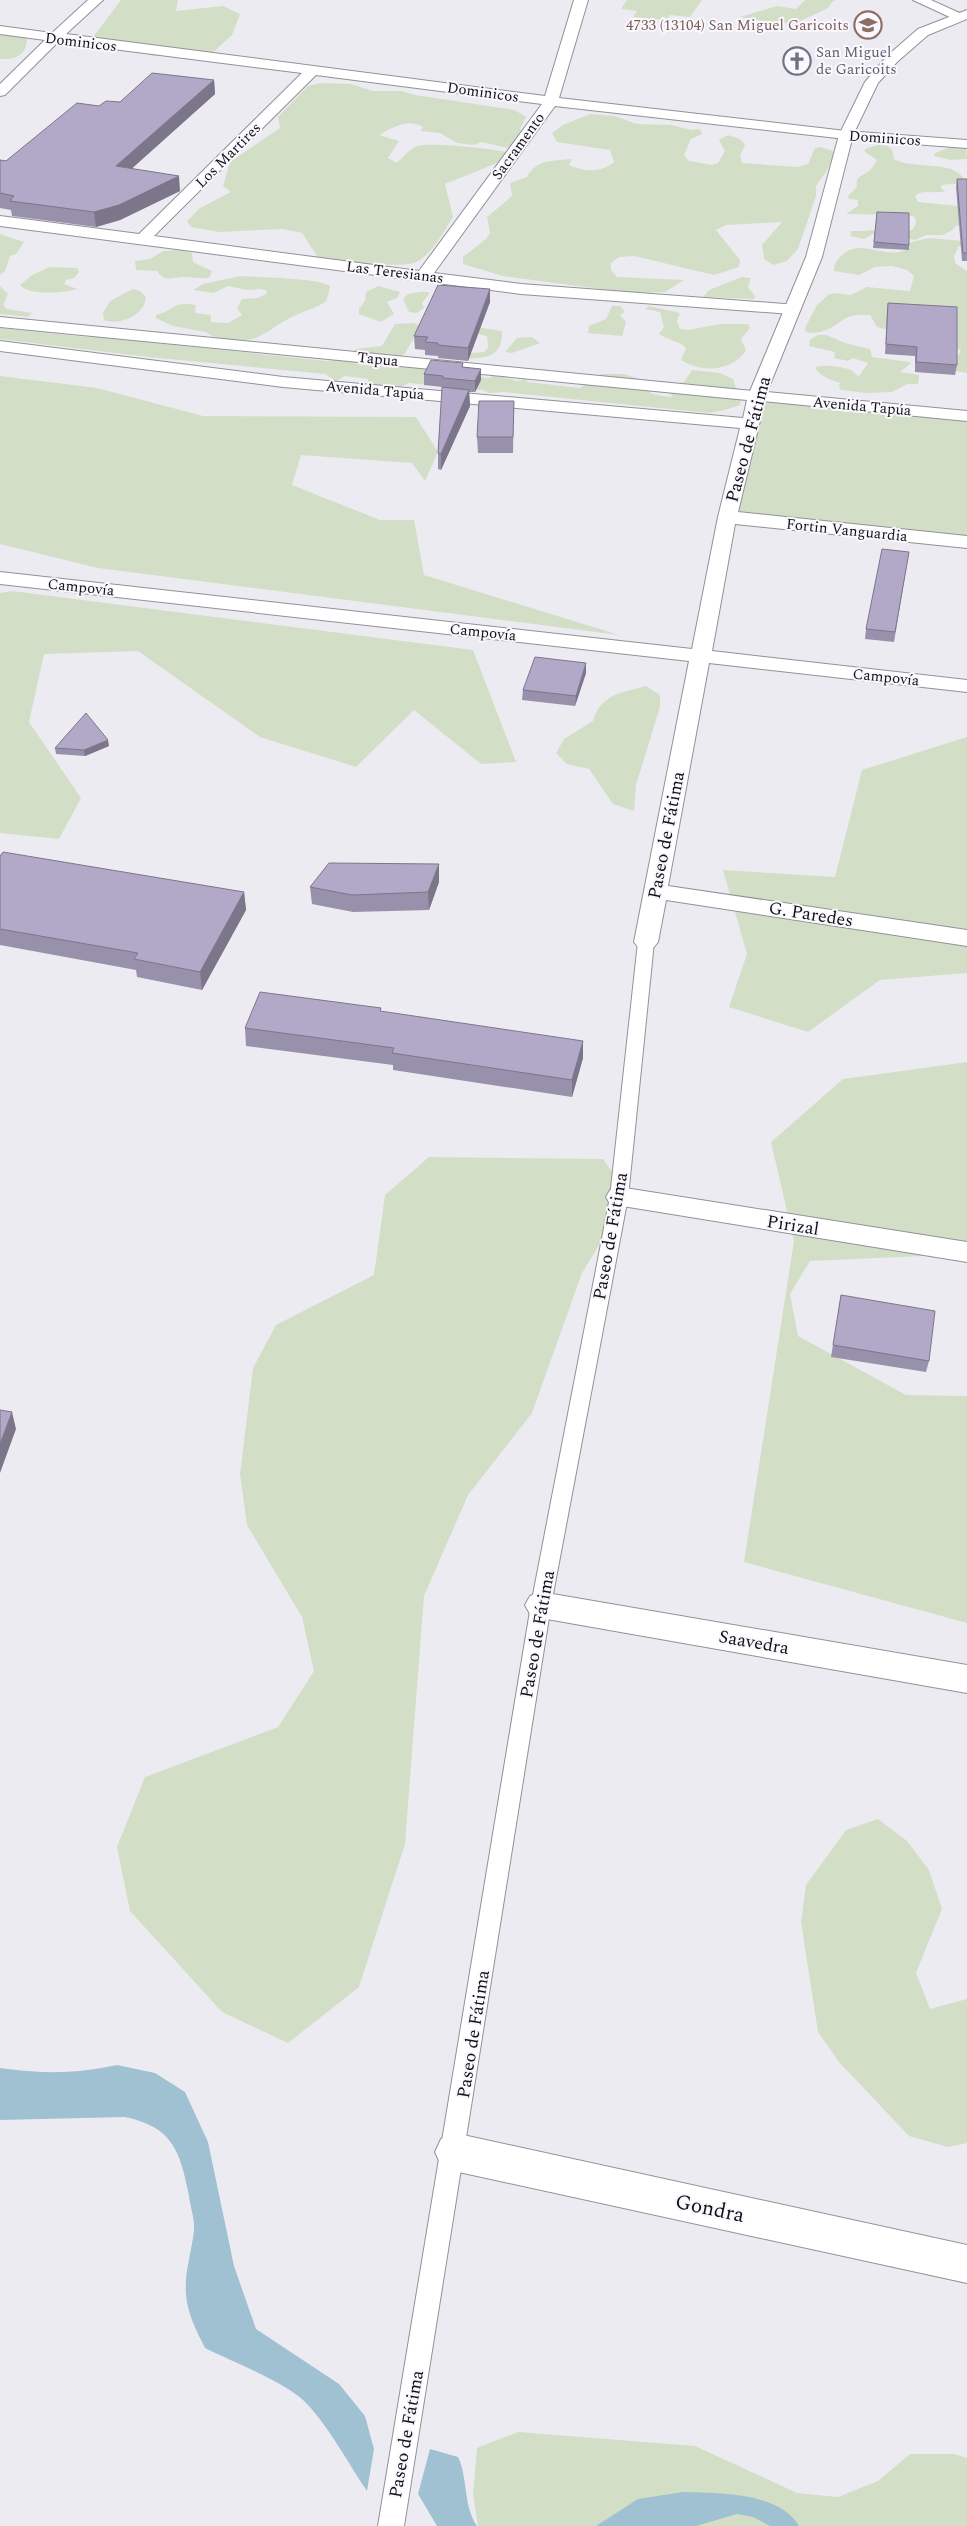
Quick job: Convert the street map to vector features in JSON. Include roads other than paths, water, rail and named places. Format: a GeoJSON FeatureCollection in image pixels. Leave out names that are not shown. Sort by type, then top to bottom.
{"type":"FeatureCollection","features":[{"type":"Feature","properties":{"kind":"street"},"geometry":{"type":"LineString","coordinates":[[0,92],[53,39],[96,0]]}},
{"type":"Feature","properties":{"kind":"street","name":"Sacramento"},"geometry":{"type":"LineString","coordinates":[[422,276],[551,101],[581,0]]}},
{"type":"Feature","properties":{"kind":"street"},"geometry":{"type":"LineString","coordinates":[[920,0],[963,15]]}},
{"type":"Feature","properties":{"kind":"street","name":"Paseo de Fátima"},"geometry":{"type":"LineString","coordinates":[[646,942],[727,517],[750,424],[757,396],[791,309],[814,257],[846,135],[872,82],[892,58],[923,32],[963,15]]}},
{"type":"Feature","properties":{"kind":"street","name":"Dominicos"},"geometry":{"type":"LineString","coordinates":[[0,30],[53,39],[551,101],[846,135],[967,144]]}},
{"type":"Feature","properties":{"kind":"street","name":"Los Martires"},"geometry":{"type":"LineString","coordinates":[[142,240],[313,70]]}},
{"type":"Feature","properties":{"kind":"street","name":"Las Teresianas"},"geometry":{"type":"LineString","coordinates":[[0,221],[521,289],[791,309]]}},
{"type":"Feature","properties":{"kind":"street","name":"Tapua"},"geometry":{"type":"LineString","coordinates":[[0,322],[757,396]]}},
{"type":"Feature","properties":{"kind":"street","name":"Avenida Tapúa"},"geometry":{"type":"LineString","coordinates":[[0,346],[283,382],[750,424]]}},
{"type":"Feature","properties":{"kind":"street","name":"Avenida Tapúa"},"geometry":{"type":"LineString","coordinates":[[757,396],[967,416]]}},
{"type":"Feature","properties":{"kind":"street","name":"Fortin Vanguardia"},"geometry":{"type":"LineString","coordinates":[[727,517],[967,542]]}},
{"type":"Feature","properties":{"kind":"street","name":"Campovía"},"geometry":{"type":"LineString","coordinates":[[0,578],[967,686]]}},
{"type":"Feature","properties":{"kind":"street","name":"G. Paredes"},"geometry":{"type":"LineString","coordinates":[[656,891],[967,938]]}},
{"type":"Feature","properties":{"kind":"street","name":"Pirizal"},"geometry":{"type":"LineString","coordinates":[[618,1197],[967,1252]]}},
{"type":"Feature","properties":{"kind":"street","name":"Saavedra"},"geometry":{"type":"LineString","coordinates":[[540,1605],[967,1679]]}},
{"type":"Feature","properties":{"kind":"street","name":"Gondra"},"geometry":{"type":"LineString","coordinates":[[454,2152],[967,2264]]}},
{"type":"Feature","properties":{"kind":"lane","name":"Paseo de Fátima"},"geometry":{"type":"LineString","coordinates":[[392,2521],[454,2152],[540,1605],[618,1197],[646,942]]}},
{"type":"Feature","properties":{"kind":"water"},"geometry":{"type":"Polygon","coordinates":[[[117,2065],[155,2073],[185,2092],[208,2142],[234,2266],[256,2329],[339,2384],[365,2416],[374,2449],[367,2491],[329,2432],[303,2400],[269,2378],[205,2348],[190,2315],[187,2301],[187,2270],[194,2226],[186,2180],[172,2143],[154,2127],[125,2117],[0,2120],[0,2068],[59,2072],[117,2065]]]}},
{"type":"Feature","properties":{"kind":"water"},"geometry":{"type":"Polygon","coordinates":[[[430,2449],[458,2457],[463,2473],[467,2501],[477,2526],[437,2526],[418,2494],[430,2449]]]}},
{"type":"Feature","properties":{"kind":"water"},"geometry":{"type":"Polygon","coordinates":[[[683,2492],[730,2494],[763,2501],[778,2506],[790,2515],[799,2526],[770,2526],[753,2517],[737,2514],[696,2526],[596,2526],[638,2499],[683,2492]]]}},
{"type":"Feature","properties":{"kind":"place","name":"4733 (13104) San Miguel Garicoits"},"geometry":{"type":"Point","coordinates":[868,25]}},
{"type":"Feature","properties":{"kind":"place","name":"San Miguel de Garicoits"},"geometry":{"type":"Point","coordinates":[797,61]}}]}
